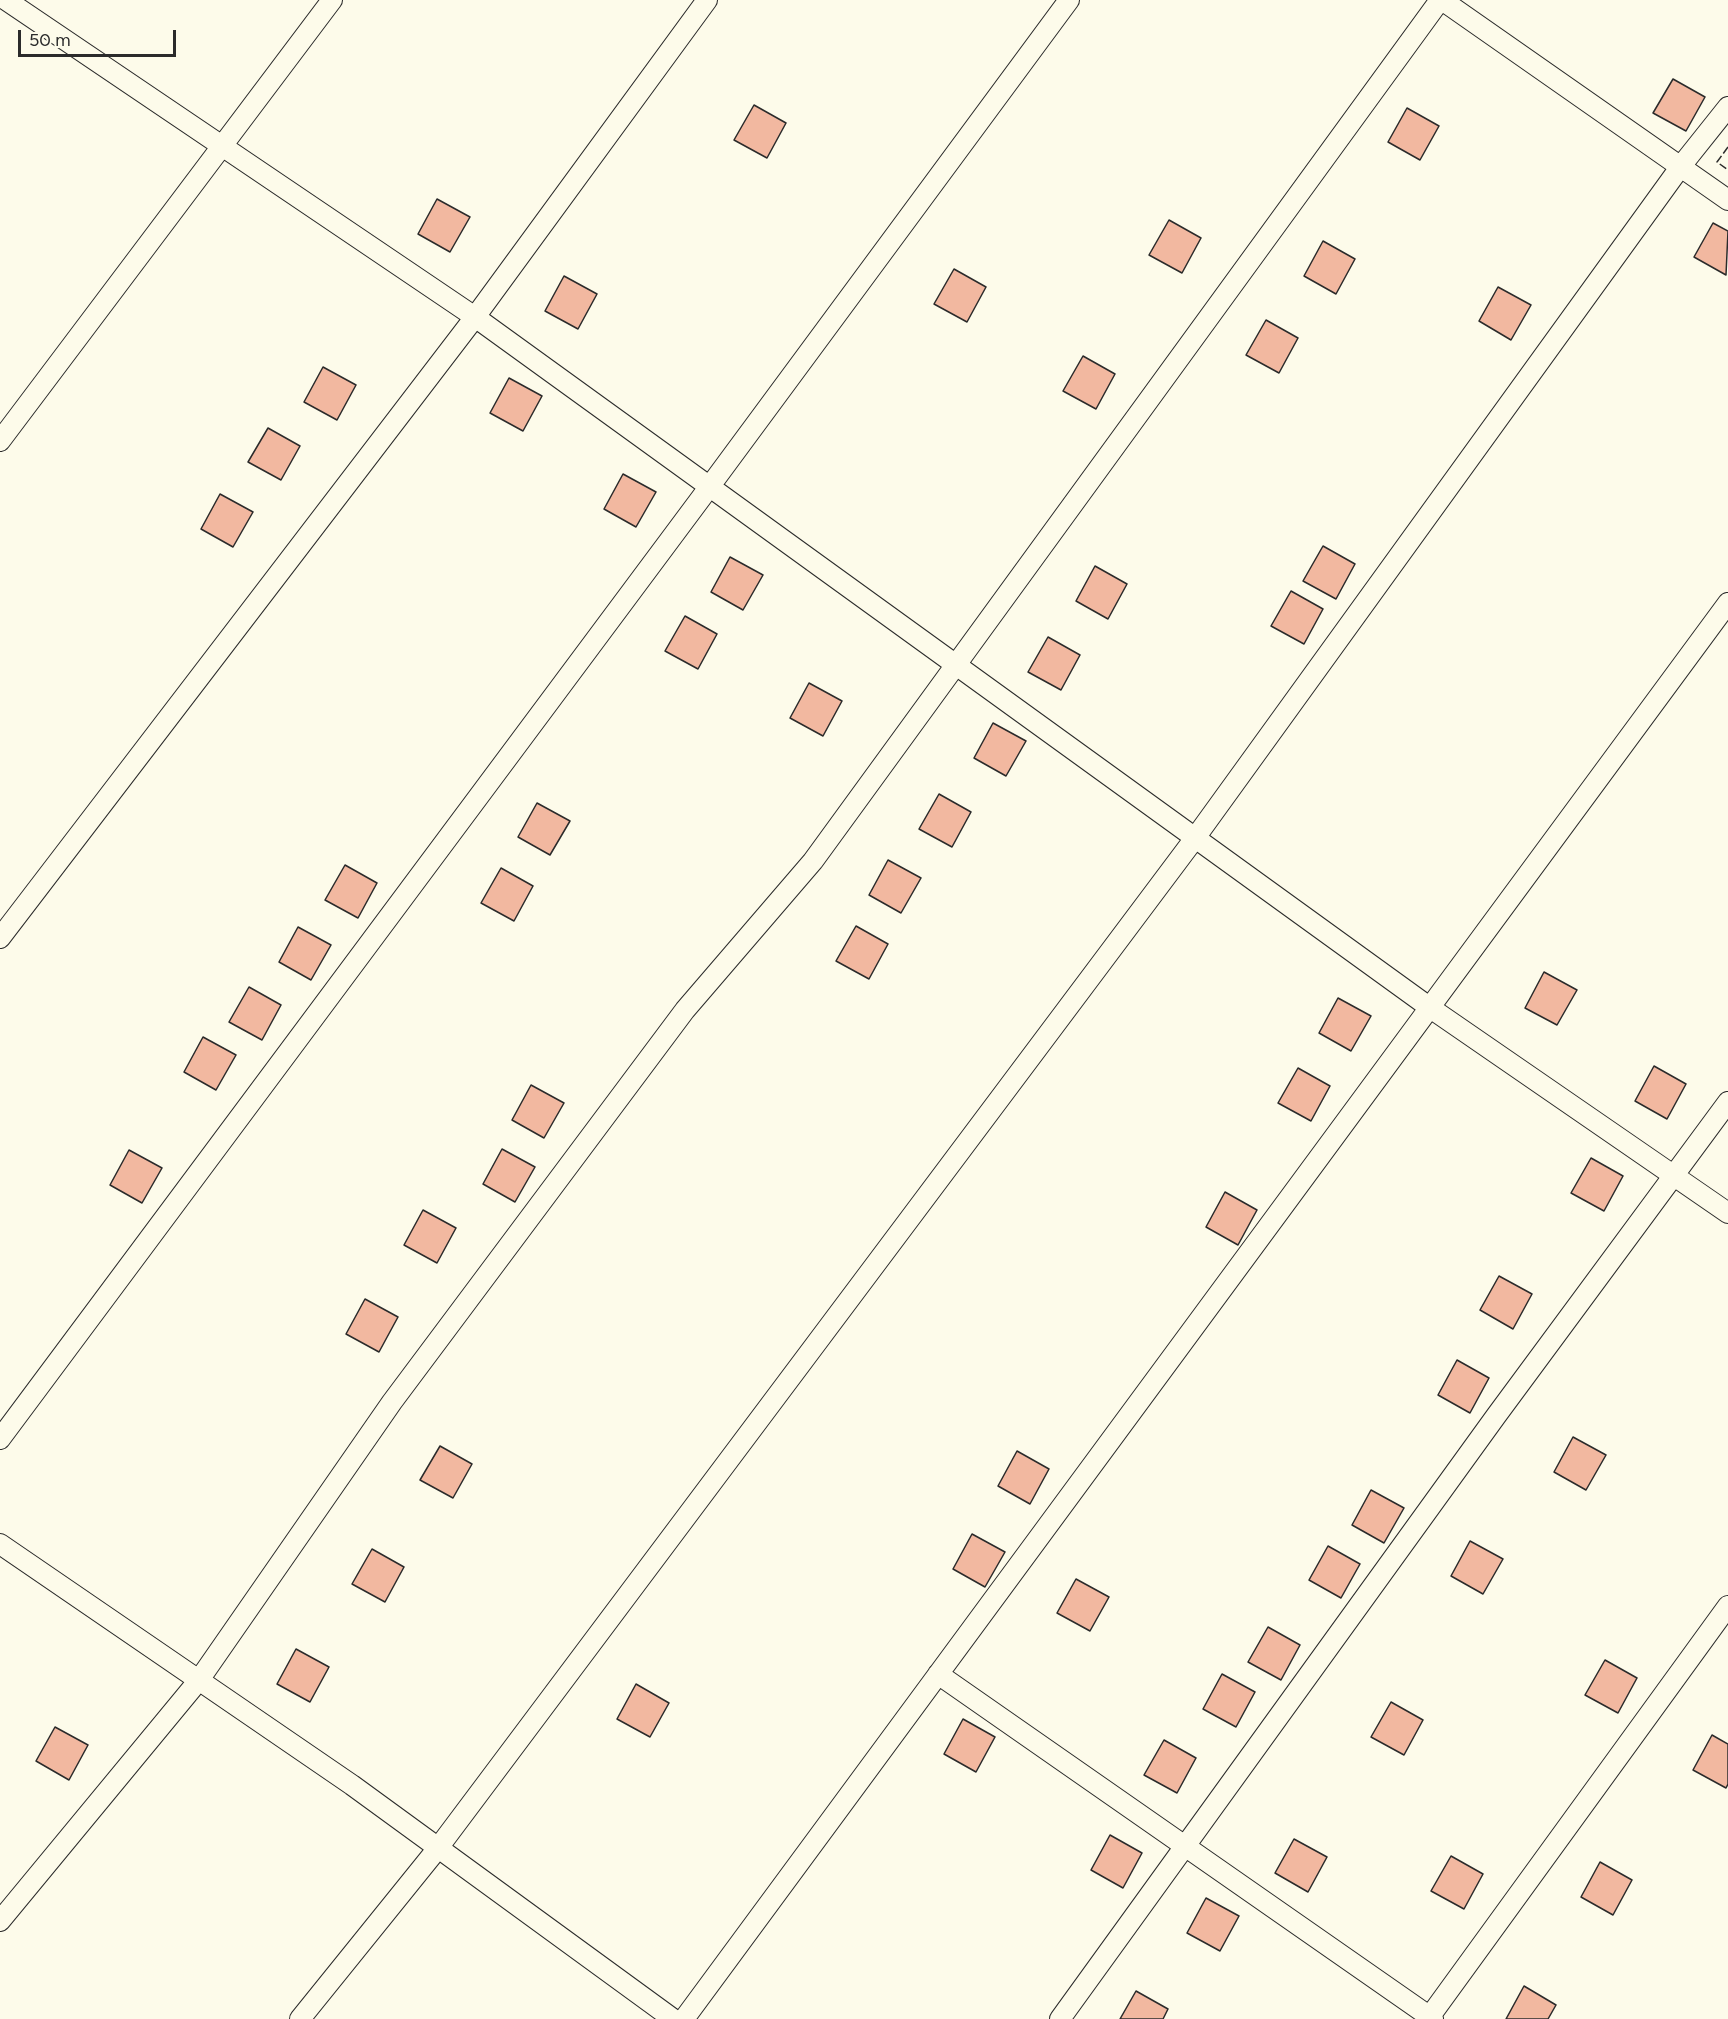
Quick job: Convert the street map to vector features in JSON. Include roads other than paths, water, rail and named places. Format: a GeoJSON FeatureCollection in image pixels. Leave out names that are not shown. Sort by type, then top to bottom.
{"type":"FeatureCollection","features":[{"type":"Feature","properties":{"kind":"street"},"geometry":{"type":"LineString","coordinates":[[6,0],[223,144],[475,317],[1429,1007],[1728,1214]]}},
{"type":"Feature","properties":{"kind":"street"},"geometry":{"type":"LineString","coordinates":[[0,441],[332,0]]}},
{"type":"Feature","properties":{"kind":"street"},"geometry":{"type":"LineString","coordinates":[[0,938],[475,317],[707,0]]}},
{"type":"Feature","properties":{"kind":"street"},"geometry":{"type":"LineString","coordinates":[[0,1439],[1069,0]]}},
{"type":"Feature","properties":{"kind":"street"},"geometry":{"type":"LineString","coordinates":[[0,1921],[199,1680],[392,1402],[685,1010],[813,861],[1441,0],[1728,200]]}},
{"type":"Feature","properties":{"kind":"street"},"geometry":{"type":"LineString","coordinates":[[300,2019],[438,1848],[1195,838],[1682,166],[1728,107]]}},
{"type":"Feature","properties":{"kind":"street"},"geometry":{"type":"LineString","coordinates":[[684,2019],[1728,603]]}},
{"type":"Feature","properties":{"kind":"street"},"geometry":{"type":"LineString","coordinates":[[1060,2019],[1496,1416],[1728,1102]]}},
{"type":"Feature","properties":{"kind":"street"},"geometry":{"type":"LineString","coordinates":[[0,1544],[352,1785],[673,2019]]}},
{"type":"Feature","properties":{"kind":"street"},"geometry":{"type":"LineString","coordinates":[[938,1674],[1430,2018],[1728,1606]]}}]}
